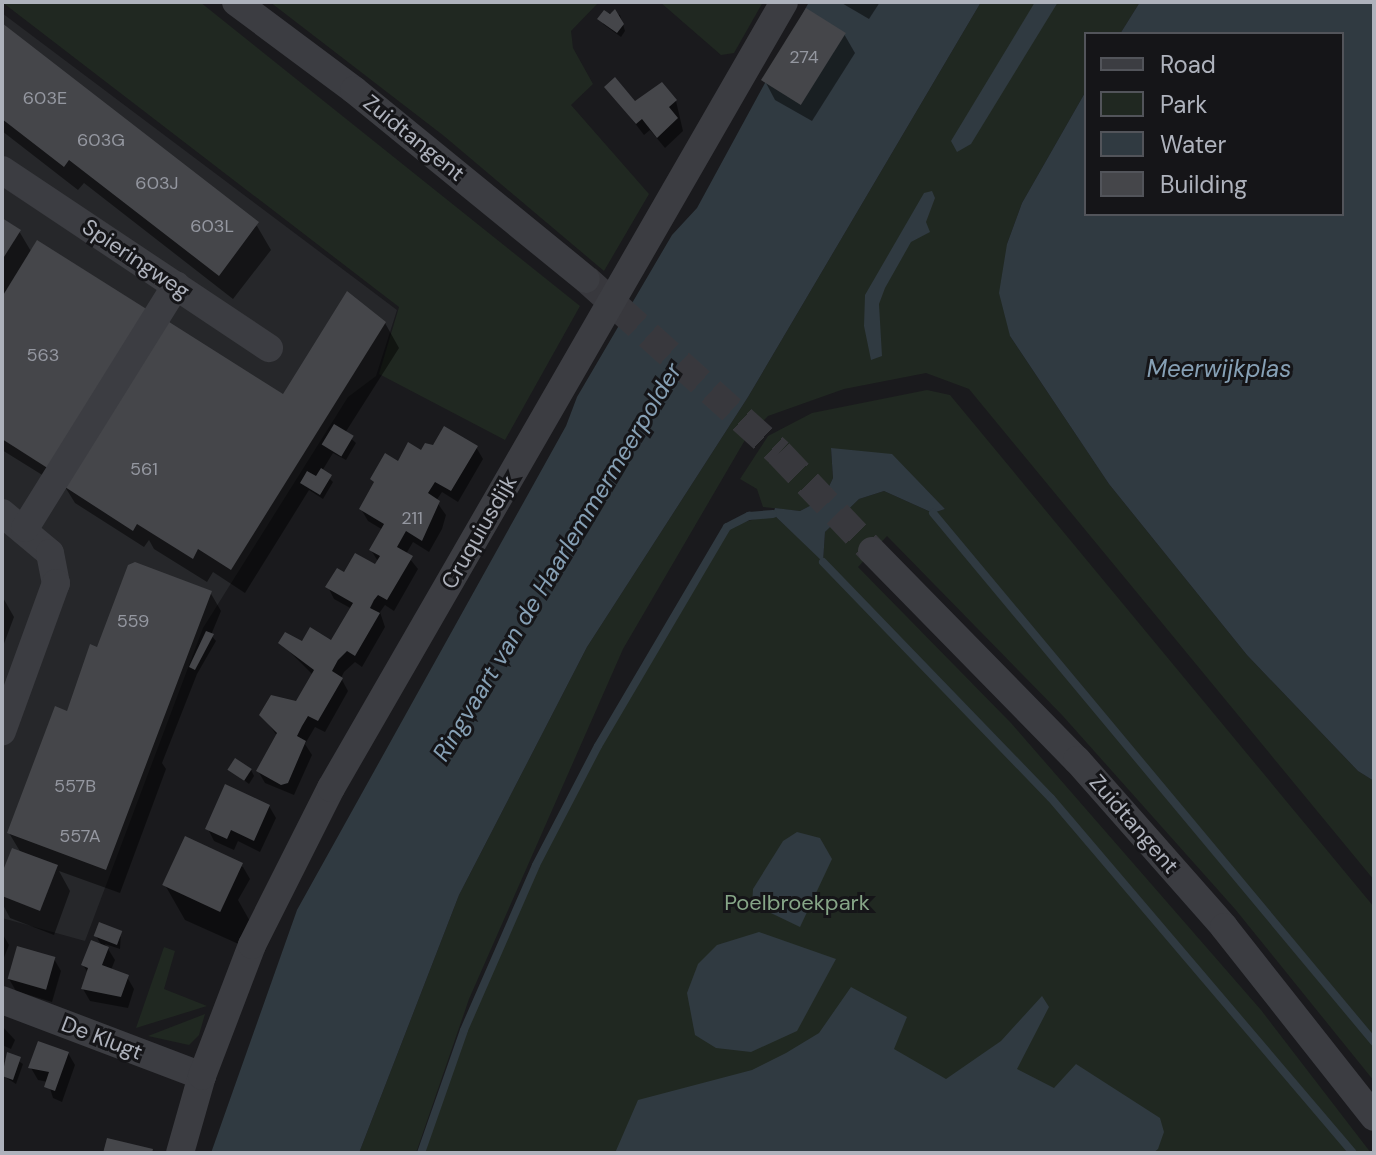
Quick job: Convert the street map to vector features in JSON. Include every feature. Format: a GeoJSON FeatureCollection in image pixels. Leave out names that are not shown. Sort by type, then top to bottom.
{"type":"FeatureCollection","features":[{"type":"Feature","properties":{"kind":"street","name":"Zuidtangent"},"geometry":{"type":"LineString","coordinates":[[236,2],[354,90],[586,279]]}},
{"type":"Feature","properties":{"kind":"street","name":"Cruquiusdijk"},"geometry":{"type":"LineString","coordinates":[[180,1153],[202,1076],[252,945],[331,788],[784,2]]}},
{"type":"Feature","properties":{"kind":"street","name":"Spieringweg"},"geometry":{"type":"LineString","coordinates":[[2,170],[269,348]]}},
{"type":"Feature","properties":{"kind":"street"},"geometry":{"type":"LineString","coordinates":[[2,731],[56,583],[50,553],[14,520],[176,285]]}},
{"type":"Feature","properties":{"kind":"street","name":"Zuidtangent"},"geometry":{"type":"LineString","coordinates":[[872,551],[1077,760],[1224,927],[1374,1117]]}},
{"type":"Feature","properties":{"kind":"street","name":"De Klugt"},"geometry":{"type":"LineString","coordinates":[[2,1000],[202,1076]]}},
{"type":"Feature","properties":{"kind":"shaded area"},"geometry":{"type":"Polygon","coordinates":[[[2,13],[397,310],[376,376],[348,397],[203,628],[85,941],[2,918],[2,13]]]}},
{"type":"Feature","properties":{"kind":"green space"},"geometry":{"type":"Polygon","coordinates":[[[2,2],[200,2],[580,306],[505,440],[379,374],[399,307],[2,2]]]}},
{"type":"Feature","properties":{"kind":"green space"},"geometry":{"type":"Polygon","coordinates":[[[270,2],[599,2],[571,31],[573,48],[593,84],[571,105],[649,194],[604,271],[444,136],[270,2]]]}},
{"type":"Feature","properties":{"kind":"green space"},"geometry":{"type":"Polygon","coordinates":[[[660,2],[763,2],[734,53],[721,55],[660,2]]]}},
{"type":"Feature","properties":{"kind":"green space"},"geometry":{"type":"Polygon","coordinates":[[[981,2],[1140,2],[1121,32],[1084,32],[1084,94],[1022,203],[1007,244],[1010,336],[1109,484],[1247,655],[1358,771],[1374,781],[1374,880],[969,389],[926,373],[844,389],[768,416],[745,440],[623,649],[469,999],[416,1153],[359,1153],[459,895],[587,647],[748,397],[981,2]]]}},
{"type":"Feature","properties":{"kind":"green space","name":"Poelbroekpark"},"geometry":{"type":"Polygon","coordinates":[[[927,390],[950,395],[1374,907],[1374,1081],[1235,909],[1062,715],[887,536],[858,567],[1011,723],[1261,1010],[1371,1153],[421,1153],[464,1030],[536,865],[598,746],[727,527],[773,514],[823,561],[825,532],[859,499],[884,491],[933,513],[945,509],[892,455],[831,449],[833,478],[823,499],[800,511],[763,507],[757,489],[740,479],[768,436],[812,413],[927,390]]]}},
{"type":"Feature","properties":{"kind":"green space"},"geometry":{"type":"Polygon","coordinates":[[[164,947],[175,951],[164,989],[207,1006],[136,1028],[164,947]]]}},
{"type":"Feature","properties":{"kind":"green space"},"geometry":{"type":"Polygon","coordinates":[[[205,1014],[199,1035],[189,1045],[148,1036],[205,1014]]]}},
{"type":"Feature","properties":{"kind":"water","name":"Ringvaart van de Haarlemmermeerpolder"},"geometry":{"type":"Polygon","coordinates":[[[809,2],[981,2],[748,397],[587,647],[459,895],[359,1153],[211,1153],[297,910],[566,426],[577,397],[672,235],[697,208],[809,2]]]}},
{"type":"Feature","properties":{"kind":"water"},"geometry":{"type":"Polygon","coordinates":[[[1035,2],[1058,2],[971,144],[957,152],[951,141],[1035,2]]]}},
{"type":"Feature","properties":{"kind":"water","name":"Meerwijkplas"},"geometry":{"type":"Polygon","coordinates":[[[1140,2],[1374,2],[1374,781],[1358,771],[1247,655],[1109,484],[1010,336],[999,293],[1007,244],[1022,203],[1084,94],[1084,216],[1344,216],[1344,32],[1121,32],[1140,2]]]}},
{"type":"Feature","properties":{"kind":"water"},"geometry":{"type":"Polygon","coordinates":[[[932,191],[935,198],[926,222],[930,232],[911,242],[885,288],[879,304],[882,356],[871,360],[864,326],[865,295],[924,193],[932,191]]]}},
{"type":"Feature","properties":{"kind":"water"},"geometry":{"type":"Polygon","coordinates":[[[831,448],[892,454],[945,509],[933,513],[884,491],[859,499],[825,532],[823,562],[773,514],[775,508],[800,511],[823,499],[833,478],[831,448]]]}},
{"type":"Feature","properties":{"kind":"water"},"geometry":{"type":"Polygon","coordinates":[[[797,832],[820,838],[832,859],[800,927],[752,904],[753,889],[783,841],[797,832]]]}},
{"type":"Feature","properties":{"kind":"water"},"geometry":{"type":"Polygon","coordinates":[[[759,932],[836,959],[797,1031],[751,1052],[716,1048],[695,1035],[687,993],[698,964],[717,945],[759,932]]]}},
{"type":"Feature","properties":{"kind":"water"},"geometry":{"type":"Polygon","coordinates":[[[851,987],[907,1017],[894,1049],[946,1079],[1001,1041],[1042,996],[1049,1007],[1017,1069],[1054,1088],[1076,1064],[1160,1118],[1164,1132],[1158,1149],[1153,1153],[615,1153],[638,1100],[752,1070],[786,1053],[819,1033],[851,987]]]}},
{"type":"Feature","properties":{"kind":"building"},"geometry":{"type":"Polygon","coordinates":[[[806,8],[846,33],[801,105],[761,80],[806,8]]]}},
{"type":"Feature","properties":{"kind":"building"},"geometry":{"type":"Polygon","coordinates":[[[615,9],[624,24],[617,33],[597,19],[604,10],[610,14],[615,9]]]}},
{"type":"Feature","properties":{"kind":"building"},"geometry":{"type":"Polygon","coordinates":[[[2,23],[259,222],[219,276],[69,160],[64,167],[2,119],[2,23]]]}},
{"type":"Feature","properties":{"kind":"building"},"geometry":{"type":"Polygon","coordinates":[[[615,77],[635,101],[662,82],[677,100],[669,107],[678,118],[657,138],[642,119],[636,124],[604,87],[615,77]]]}},
{"type":"Feature","properties":{"kind":"building"},"geometry":{"type":"Polygon","coordinates":[[[2,218],[21,230],[2,260],[2,218]]]}},
{"type":"Feature","properties":{"kind":"building"},"geometry":{"type":"Polygon","coordinates":[[[37,240],[148,310],[49,469],[2,439],[2,297],[37,240]]]}},
{"type":"Feature","properties":{"kind":"building"},"geometry":{"type":"Polygon","coordinates":[[[347,291],[386,322],[231,570],[198,549],[193,559],[137,524],[133,531],[65,487],[166,320],[283,394],[347,291]]]}},
{"type":"Feature","properties":{"kind":"building"},"geometry":{"type":"Polygon","coordinates":[[[334,424],[354,436],[341,456],[322,445],[334,424]]]}},
{"type":"Feature","properties":{"kind":"building"},"geometry":{"type":"Polygon","coordinates":[[[444,426],[478,446],[451,491],[435,482],[428,493],[440,501],[422,541],[406,531],[397,547],[413,556],[387,600],[378,595],[374,600],[370,608],[380,613],[355,656],[347,651],[338,660],[332,671],[343,678],[318,721],[308,716],[302,726],[297,736],[306,741],[288,783],[281,785],[256,771],[277,733],[259,715],[271,695],[296,701],[314,670],[278,643],[285,632],[302,641],[310,627],[331,640],[353,603],[325,587],[337,568],[344,572],[355,553],[375,564],[380,556],[369,550],[384,524],[359,509],[374,482],[370,479],[385,453],[398,461],[408,442],[421,450],[425,443],[433,445],[444,426]]]}},
{"type":"Feature","properties":{"kind":"building"},"geometry":{"type":"Polygon","coordinates":[[[321,468],[332,475],[320,495],[300,483],[307,471],[316,476],[321,468]]]}},
{"type":"Feature","properties":{"kind":"building"},"geometry":{"type":"Polygon","coordinates":[[[135,562],[212,591],[106,870],[7,833],[55,706],[67,711],[90,644],[97,647],[128,565],[135,562]]]}},
{"type":"Feature","properties":{"kind":"building"},"geometry":{"type":"Polygon","coordinates":[[[206,631],[214,634],[195,670],[189,667],[206,631]]]}},
{"type":"Feature","properties":{"kind":"building"},"geometry":{"type":"Polygon","coordinates":[[[235,758],[252,769],[244,781],[227,770],[235,758]]]}},
{"type":"Feature","properties":{"kind":"building"},"geometry":{"type":"Polygon","coordinates":[[[225,784],[270,805],[254,841],[231,830],[227,839],[205,829],[225,784]]]}},
{"type":"Feature","properties":{"kind":"building"},"geometry":{"type":"Polygon","coordinates":[[[185,836],[243,863],[220,912],[162,885],[185,836]]]}},
{"type":"Feature","properties":{"kind":"building"},"geometry":{"type":"Polygon","coordinates":[[[12,848],[58,865],[40,911],[2,896],[2,873],[12,848]]]}},
{"type":"Feature","properties":{"kind":"building"},"geometry":{"type":"Polygon","coordinates":[[[99,922],[122,931],[117,945],[94,936],[99,922]]]}},
{"type":"Feature","properties":{"kind":"building"},"geometry":{"type":"Polygon","coordinates":[[[91,940],[109,947],[102,965],[129,975],[121,997],[81,989],[88,968],[81,965],[91,940]]]}},
{"type":"Feature","properties":{"kind":"building"},"geometry":{"type":"Polygon","coordinates":[[[17,946],[55,957],[46,990],[8,979],[17,946]]]}},
{"type":"Feature","properties":{"kind":"building"},"geometry":{"type":"Polygon","coordinates":[[[38,1041],[69,1052],[55,1091],[44,1087],[49,1072],[28,1068],[38,1041]]]}},
{"type":"Feature","properties":{"kind":"building"},"geometry":{"type":"Polygon","coordinates":[[[7,1052],[21,1057],[13,1080],[2,1076],[7,1052]]]}},
{"type":"Feature","properties":{"kind":"building"},"geometry":{"type":"Polygon","coordinates":[[[107,1138],[153,1149],[152,1153],[103,1153],[107,1138]]]}},
{"type":"Feature","properties":{"kind":"waterway"},"geometry":{"type":"LineString","coordinates":[[933,513],[1374,1042]]}},
{"type":"Feature","properties":{"kind":"waterway"},"geometry":{"type":"LineString","coordinates":[[421,1153],[464,1030],[536,865],[598,746],[727,527],[749,516],[773,514]]}},
{"type":"Feature","properties":{"kind":"waterway"},"geometry":{"type":"LineString","coordinates":[[823,562],[1051,798],[1352,1152]]}},
{"type":"Feature","properties":{"kind":"tunnel"},"geometry":{"type":"LineString","coordinates":[[586,279],[779,453],[872,551]]}}]}
